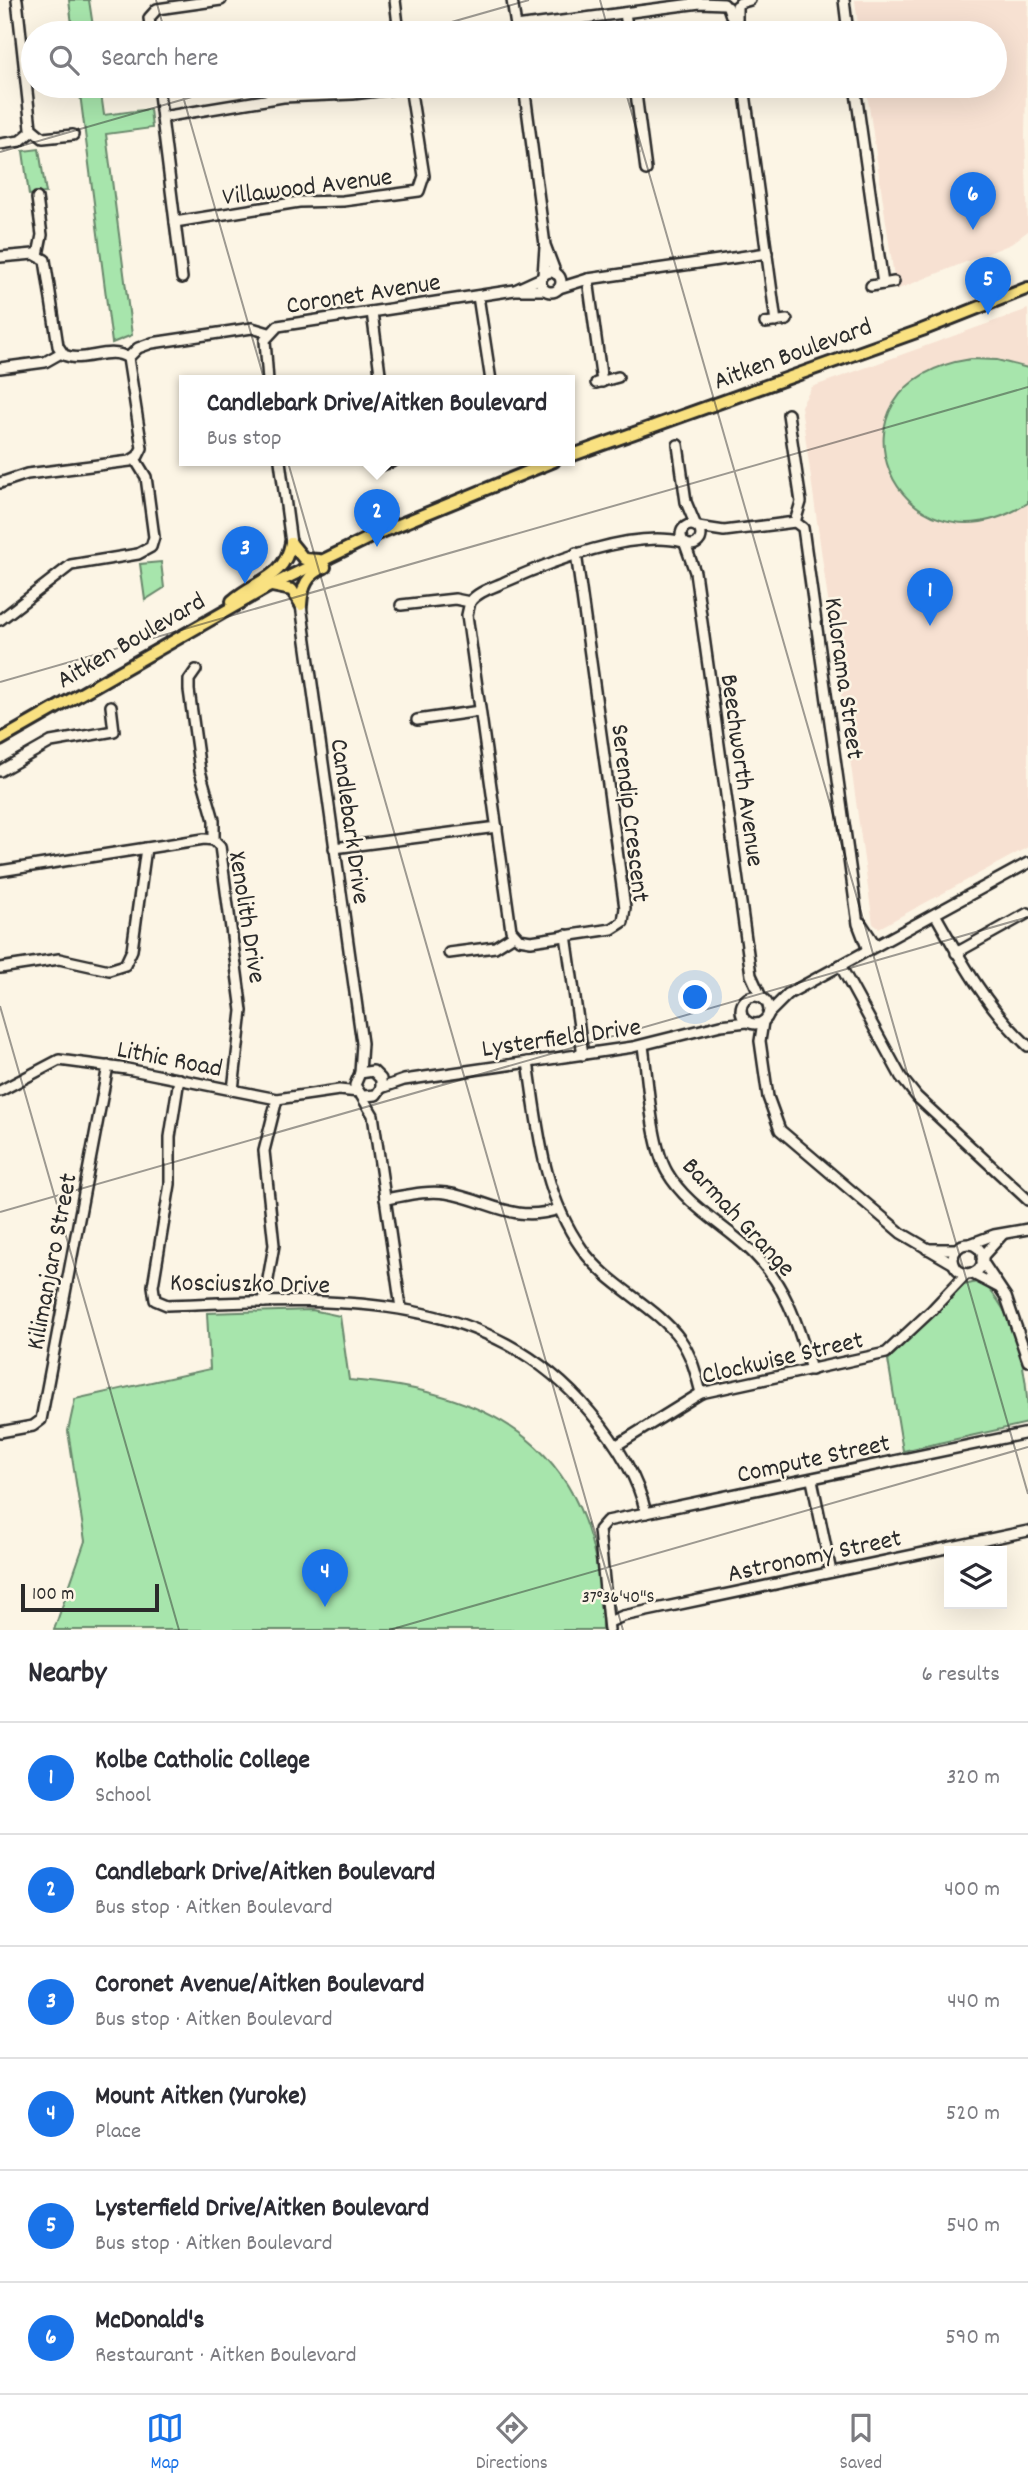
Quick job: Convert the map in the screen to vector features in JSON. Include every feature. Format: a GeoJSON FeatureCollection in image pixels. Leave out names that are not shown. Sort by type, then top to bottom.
{"type":"FeatureCollection","features":[{"type":"Feature","properties":{"kind":"main road","name":"Aitken Boulevard"},"geometry":{"type":"LineString","coordinates":[[575,454],[922,330],[1028,288]]}},
{"type":"Feature","properties":{"kind":"main road","name":"Aitken Boulevard"},"geometry":{"type":"LineString","coordinates":[[0,740],[215,615],[269,587],[419,516],[542,466]]}},
{"type":"Feature","properties":{"kind":"main road"},"geometry":{"type":"LineString","coordinates":[[302,606],[304,584],[311,575],[419,516]]}},
{"type":"Feature","properties":{"kind":"main road"},"geometry":{"type":"LineString","coordinates":[[291,543],[304,559],[315,561],[330,557]]}},
{"type":"Feature","properties":{"kind":"main road"},"geometry":{"type":"LineString","coordinates":[[215,615],[246,589],[282,568],[289,557],[291,543]]}},
{"type":"Feature","properties":{"kind":"main road"},"geometry":{"type":"LineString","coordinates":[[269,587],[281,586],[292,590],[302,606]]}},
{"type":"Feature","properties":{"kind":"street"},"geometry":{"type":"LineString","coordinates":[[10,0],[16,17]]}},
{"type":"Feature","properties":{"kind":"street"},"geometry":{"type":"LineString","coordinates":[[17,0],[16,17],[21,53]]}},
{"type":"Feature","properties":{"kind":"street"},"geometry":{"type":"LineString","coordinates":[[149,21],[157,9],[222,0]]}},
{"type":"Feature","properties":{"kind":"street"},"geometry":{"type":"LineString","coordinates":[[395,0],[398,21]]}},
{"type":"Feature","properties":{"kind":"street"},"geometry":{"type":"LineString","coordinates":[[512,0],[515,21]]}},
{"type":"Feature","properties":{"kind":"street"},"geometry":{"type":"LineString","coordinates":[[574,21],[704,1],[732,3],[750,0]]}},
{"type":"Feature","properties":{"kind":"street"},"geometry":{"type":"LineString","coordinates":[[844,0],[847,21]]}},
{"type":"Feature","properties":{"kind":"street"},"geometry":{"type":"LineString","coordinates":[[732,3],[735,21]]}},
{"type":"Feature","properties":{"kind":"street"},"geometry":{"type":"LineString","coordinates":[[625,13],[626,21]]}},
{"type":"Feature","properties":{"kind":"street"},"geometry":{"type":"LineString","coordinates":[[27,98],[32,131],[43,138],[73,135]]}},
{"type":"Feature","properties":{"kind":"street"},"geometry":{"type":"LineString","coordinates":[[160,98],[182,278]]}},
{"type":"Feature","properties":{"kind":"street"},"geometry":{"type":"LineString","coordinates":[[162,117],[277,98]]}},
{"type":"Feature","properties":{"kind":"street","name":"Villawood Avenue"},"geometry":{"type":"LineString","coordinates":[[175,222],[299,202],[416,192],[424,185],[425,176],[412,98]]}},
{"type":"Feature","properties":{"kind":"street"},"geometry":{"type":"LineString","coordinates":[[526,98],[545,245],[542,277],[544,290],[554,292],[588,279],[767,253]]}},
{"type":"Feature","properties":{"kind":"street"},"geometry":{"type":"LineString","coordinates":[[637,98],[646,170]]}},
{"type":"Feature","properties":{"kind":"street"},"geometry":{"type":"LineString","coordinates":[[746,98],[776,322]]}},
{"type":"Feature","properties":{"kind":"street"},"geometry":{"type":"LineString","coordinates":[[857,98],[883,284]]}},
{"type":"Feature","properties":{"kind":"street"},"geometry":{"type":"LineString","coordinates":[[0,144],[20,141],[32,131]]}},
{"type":"Feature","properties":{"kind":"street"},"geometry":{"type":"LineString","coordinates":[[37,198],[42,235],[38,254],[48,268],[61,352],[70,358],[117,353],[128,358]]}},
{"type":"Feature","properties":{"kind":"street"},"geometry":{"type":"LineString","coordinates":[[545,245],[557,275],[559,288]]}},
{"type":"Feature","properties":{"kind":"street"},"geometry":{"type":"LineString","coordinates":[[0,257],[38,254]]}},
{"type":"Feature","properties":{"kind":"street"},"geometry":{"type":"LineString","coordinates":[[542,277],[548,273],[588,279]]}},
{"type":"Feature","properties":{"kind":"street","name":"Coronet Avenue"},"geometry":{"type":"LineString","coordinates":[[515,290],[542,277]]}},
{"type":"Feature","properties":{"kind":"street"},"geometry":{"type":"LineString","coordinates":[[588,279],[599,382],[618,377]]}},
{"type":"Feature","properties":{"kind":"street"},"geometry":{"type":"LineString","coordinates":[[871,286],[894,282]]}},
{"type":"Feature","properties":{"kind":"street","name":"Coronet Avenue"},"geometry":{"type":"LineString","coordinates":[[268,375],[267,336],[284,325],[515,290],[544,290]]}},
{"type":"Feature","properties":{"kind":"street"},"geometry":{"type":"LineString","coordinates":[[478,296],[490,375]]}},
{"type":"Feature","properties":{"kind":"street"},"geometry":{"type":"LineString","coordinates":[[372,312],[380,375]]}},
{"type":"Feature","properties":{"kind":"street"},"geometry":{"type":"LineString","coordinates":[[765,323],[787,320]]}},
{"type":"Feature","properties":{"kind":"street"},"geometry":{"type":"LineString","coordinates":[[128,358],[146,344],[244,330],[267,336]]}},
{"type":"Feature","properties":{"kind":"street"},"geometry":{"type":"LineString","coordinates":[[0,368],[45,362],[61,352]]}},
{"type":"Feature","properties":{"kind":"street"},"geometry":{"type":"LineString","coordinates":[[128,358],[141,443],[135,460]]}},
{"type":"Feature","properties":{"kind":"street"},"geometry":{"type":"LineString","coordinates":[[449,953],[495,947],[514,935],[467,614],[470,602],[481,593],[576,553],[656,540],[683,529],[697,527],[724,531],[795,522],[801,502],[788,414]]}},
{"type":"Feature","properties":{"kind":"street"},"geometry":{"type":"LineString","coordinates":[[678,445],[686,502]]}},
{"type":"Feature","properties":{"kind":"street"},"geometry":{"type":"LineString","coordinates":[[0,483],[27,474],[135,460]]}},
{"type":"Feature","properties":{"kind":"street"},"geometry":{"type":"LineString","coordinates":[[0,620],[71,565],[138,554],[151,547],[154,537],[146,477],[135,460]]}},
{"type":"Feature","properties":{"kind":"street"},"geometry":{"type":"LineString","coordinates":[[281,466],[291,543]]}},
{"type":"Feature","properties":{"kind":"street","name":"Beechworth Avenue"},"geometry":{"type":"LineString","coordinates":[[686,502],[702,536],[698,543],[695,572]]}},
{"type":"Feature","properties":{"kind":"street","name":"Beechworth Avenue"},"geometry":{"type":"LineString","coordinates":[[686,502],[684,543],[695,572],[751,975],[749,997]]}},
{"type":"Feature","properties":{"kind":"street","name":"Kalorama Street"},"geometry":{"type":"LineString","coordinates":[[795,522],[803,528],[805,534],[860,932],[872,948]]}},
{"type":"Feature","properties":{"kind":"street"},"geometry":{"type":"LineString","coordinates":[[656,540],[698,543],[724,531]]}},
{"type":"Feature","properties":{"kind":"street","name":"Serendip Crescent"},"geometry":{"type":"LineString","coordinates":[[514,935],[524,941],[612,929],[623,922],[625,916],[576,553]]}},
{"type":"Feature","properties":{"kind":"street"},"geometry":{"type":"LineString","coordinates":[[401,605],[455,598],[470,602]]}},
{"type":"Feature","properties":{"kind":"street","name":"Candlebark Drive"},"geometry":{"type":"LineString","coordinates":[[302,606],[362,1043],[358,1075],[361,1094]]}},
{"type":"Feature","properties":{"kind":"street"},"geometry":{"type":"LineString","coordinates":[[196,670],[190,680],[189,690],[200,771],[214,820],[214,840]]}},
{"type":"Feature","properties":{"kind":"street"},"geometry":{"type":"LineString","coordinates":[[0,771],[51,742],[114,731],[111,706]]}},
{"type":"Feature","properties":{"kind":"street"},"geometry":{"type":"LineString","coordinates":[[417,720],[480,711]]}},
{"type":"Feature","properties":{"kind":"street"},"geometry":{"type":"LineString","coordinates":[[334,848],[497,827]]}},
{"type":"Feature","properties":{"kind":"street","name":"Xenolith Drive"},"geometry":{"type":"LineString","coordinates":[[0,871],[214,840],[220,846],[242,1011],[233,1090]]}},
{"type":"Feature","properties":{"kind":"street"},"geometry":{"type":"LineString","coordinates":[[0,968],[59,959],[109,970],[125,965],[132,950],[146,848]]}},
{"type":"Feature","properties":{"kind":"street"},"geometry":{"type":"LineString","coordinates":[[755,1022],[789,994],[1028,863]]}},
{"type":"Feature","properties":{"kind":"street"},"geometry":{"type":"LineString","coordinates":[[956,953],[1028,913]]}},
{"type":"Feature","properties":{"kind":"street"},"geometry":{"type":"LineString","coordinates":[[934,914],[996,1014],[1028,1046]]}},
{"type":"Feature","properties":{"kind":"street"},"geometry":{"type":"LineString","coordinates":[[566,935],[583,1055]]}},
{"type":"Feature","properties":{"kind":"street"},"geometry":{"type":"LineString","coordinates":[[840,965],[901,1077],[917,1097],[1028,1200]]}},
{"type":"Feature","properties":{"kind":"street","name":"Beechworth Avenue"},"geometry":{"type":"LineString","coordinates":[[751,975],[769,1013]]}},
{"type":"Feature","properties":{"kind":"street"},"geometry":{"type":"LineString","coordinates":[[749,997],[789,994]]}},
{"type":"Feature","properties":{"kind":"street","name":"Lysterfield Drive"},"geometry":{"type":"LineString","coordinates":[[721,1025],[741,1009],[749,997]]}},
{"type":"Feature","properties":{"kind":"street"},"geometry":{"type":"LineString","coordinates":[[741,1009],[755,1022],[768,1097],[780,1130],[901,1233],[968,1274],[1000,1288]]}},
{"type":"Feature","properties":{"kind":"street","name":"Lysterfield Drive"},"geometry":{"type":"LineString","coordinates":[[361,1094],[378,1091],[404,1080],[583,1055],[643,1045],[721,1025],[755,1022]]}},
{"type":"Feature","properties":{"kind":"street","name":"Candlebark Drive"},"geometry":{"type":"LineString","coordinates":[[362,1043],[376,1073],[378,1091]]}},
{"type":"Feature","properties":{"kind":"street","name":"Barmah Grange"},"geometry":{"type":"LineString","coordinates":[[643,1045],[658,1146],[665,1168],[687,1199],[750,1250],[784,1291],[795,1313],[811,1370]]}},
{"type":"Feature","properties":{"kind":"street","name":"Lithic Road"},"geometry":{"type":"LineString","coordinates":[[0,1091],[60,1060],[108,1066],[277,1099],[339,1090],[361,1094]]}},
{"type":"Feature","properties":{"kind":"street"},"geometry":{"type":"LineString","coordinates":[[528,1062],[542,1160],[559,1209],[583,1251],[601,1270],[679,1337],[692,1360],[701,1393]]}},
{"type":"Feature","properties":{"kind":"street","name":"Kilimanjaro Street"},"geometry":{"type":"LineString","coordinates":[[0,1432],[33,1426],[41,1420],[108,1066]]}},
{"type":"Feature","properties":{"kind":"street","name":"Lysterfield Drive"},"geometry":{"type":"LineString","coordinates":[[358,1075],[376,1073],[404,1080]]}},
{"type":"Feature","properties":{"kind":"street","name":"Lithic Road"},"geometry":{"type":"LineString","coordinates":[[339,1090],[358,1075]]}},
{"type":"Feature","properties":{"kind":"street","name":"Kosciuszko Drive"},"geometry":{"type":"LineString","coordinates":[[178,1079],[170,1137],[170,1184],[153,1286],[155,1300],[167,1305],[313,1302],[401,1308],[458,1321],[510,1344],[563,1383],[617,1445],[637,1484],[646,1513]]}},
{"type":"Feature","properties":{"kind":"street"},"geometry":{"type":"LineString","coordinates":[[378,1091],[373,1115],[401,1308]]}},
{"type":"Feature","properties":{"kind":"street"},"geometry":{"type":"LineString","coordinates":[[361,1094],[373,1115]]}},
{"type":"Feature","properties":{"kind":"street"},"geometry":{"type":"LineString","coordinates":[[264,1302],[274,1245],[264,1151],[277,1099]]}},
{"type":"Feature","properties":{"kind":"street"},"geometry":{"type":"LineString","coordinates":[[385,1199],[439,1193],[479,1201],[516,1214],[538,1215],[559,1209]]}},
{"type":"Feature","properties":{"kind":"street"},"geometry":{"type":"LineString","coordinates":[[925,1248],[957,1249],[1028,1229]]}},
{"type":"Feature","properties":{"kind":"street"},"geometry":{"type":"LineString","coordinates":[[968,1274],[1003,1234]]}},
{"type":"Feature","properties":{"kind":"street"},"geometry":{"type":"LineString","coordinates":[[970,1244],[976,1247],[1013,1314],[1028,1361]]}},
{"type":"Feature","properties":{"kind":"street"},"geometry":{"type":"LineString","coordinates":[[947,1295],[957,1249]]}},
{"type":"Feature","properties":{"kind":"street","name":"Clockwise Street"},"geometry":{"type":"LineString","coordinates":[[617,1445],[701,1393],[886,1353],[968,1274]]}},
{"type":"Feature","properties":{"kind":"street","name":"Compute Street"},"geometry":{"type":"LineString","coordinates":[[609,1626],[599,1530],[607,1521],[1028,1433]]}},
{"type":"Feature","properties":{"kind":"street"},"geometry":{"type":"LineString","coordinates":[[812,1480],[831,1572]]}},
{"type":"Feature","properties":{"kind":"street","name":"Astronomy Street"},"geometry":{"type":"LineString","coordinates":[[609,1626],[623,1616],[1028,1531]]}},
{"type":"Feature","properties":{"kind":"shaded area"},"geometry":{"type":"Polygon","coordinates":[[[855,0],[1028,0],[1025,135],[1028,231],[1011,244],[896,290],[868,98],[1007,98],[1007,21],[858,21],[855,0]]]}},
{"type":"Feature","properties":{"kind":"shaded area"},"geometry":{"type":"Polygon","coordinates":[[[1028,309],[1028,847],[879,928],[873,924],[801,406],[812,387],[1028,309]]]}},
{"type":"Feature","properties":{"kind":"green space"},"geometry":{"type":"Polygon","coordinates":[[[69,0],[89,0],[92,21],[72,21],[69,0]]]}},
{"type":"Feature","properties":{"kind":"green space"},"geometry":{"type":"Polygon","coordinates":[[[81,98],[102,98],[104,115],[150,109],[152,128],[106,134],[132,335],[112,343],[81,98]]]}},
{"type":"Feature","properties":{"kind":"green space"},"geometry":{"type":"Polygon","coordinates":[[[39,149],[46,193],[29,195],[23,151],[39,149]]]}},
{"type":"Feature","properties":{"kind":"green space"},"geometry":{"type":"Polygon","coordinates":[[[971,359],[997,360],[1028,368],[1028,503],[981,522],[940,519],[909,500],[890,471],[884,437],[894,403],[922,375],[971,359]]]}},
{"type":"Feature","properties":{"kind":"green space"},"geometry":{"type":"Polygon","coordinates":[[[161,562],[164,588],[145,600],[140,564],[161,562]]]}},
{"type":"Feature","properties":{"kind":"green space"},"geometry":{"type":"Polygon","coordinates":[[[981,1281],[1004,1310],[1018,1346],[1026,1385],[1028,1423],[903,1451],[888,1360],[964,1285],[981,1281]]]}},
{"type":"Feature","properties":{"kind":"green space"},"geometry":{"type":"Polygon","coordinates":[[[312,1310],[340,1316],[349,1380],[406,1387],[456,1400],[500,1420],[536,1446],[564,1480],[585,1522],[598,1572],[602,1630],[54,1630],[85,1541],[68,1431],[75,1399],[210,1369],[207,1313],[312,1310]]]}},
{"type":"Feature","properties":{"kind":"place","name":"McDonald's"},"geometry":{"type":"Point","coordinates":[973,230]}},
{"type":"Feature","properties":{"kind":"place","name":"Lysterfield Drive/Aitken Boulevard"},"geometry":{"type":"Point","coordinates":[988,315]}},
{"type":"Feature","properties":{"kind":"place","name":"Candlebark Drive/Aitken Boulevard"},"geometry":{"type":"Point","coordinates":[377,547]}},
{"type":"Feature","properties":{"kind":"place","name":"Coronet Avenue/Aitken Boulevard"},"geometry":{"type":"Point","coordinates":[245,584]}},
{"type":"Feature","properties":{"kind":"place","name":"Kolbe Catholic College"},"geometry":{"type":"Point","coordinates":[930,626]}},
{"type":"Feature","properties":{"kind":"place","name":"Mount Aitken (Yuroke)"},"geometry":{"type":"Point","coordinates":[325,1607]}}]}
